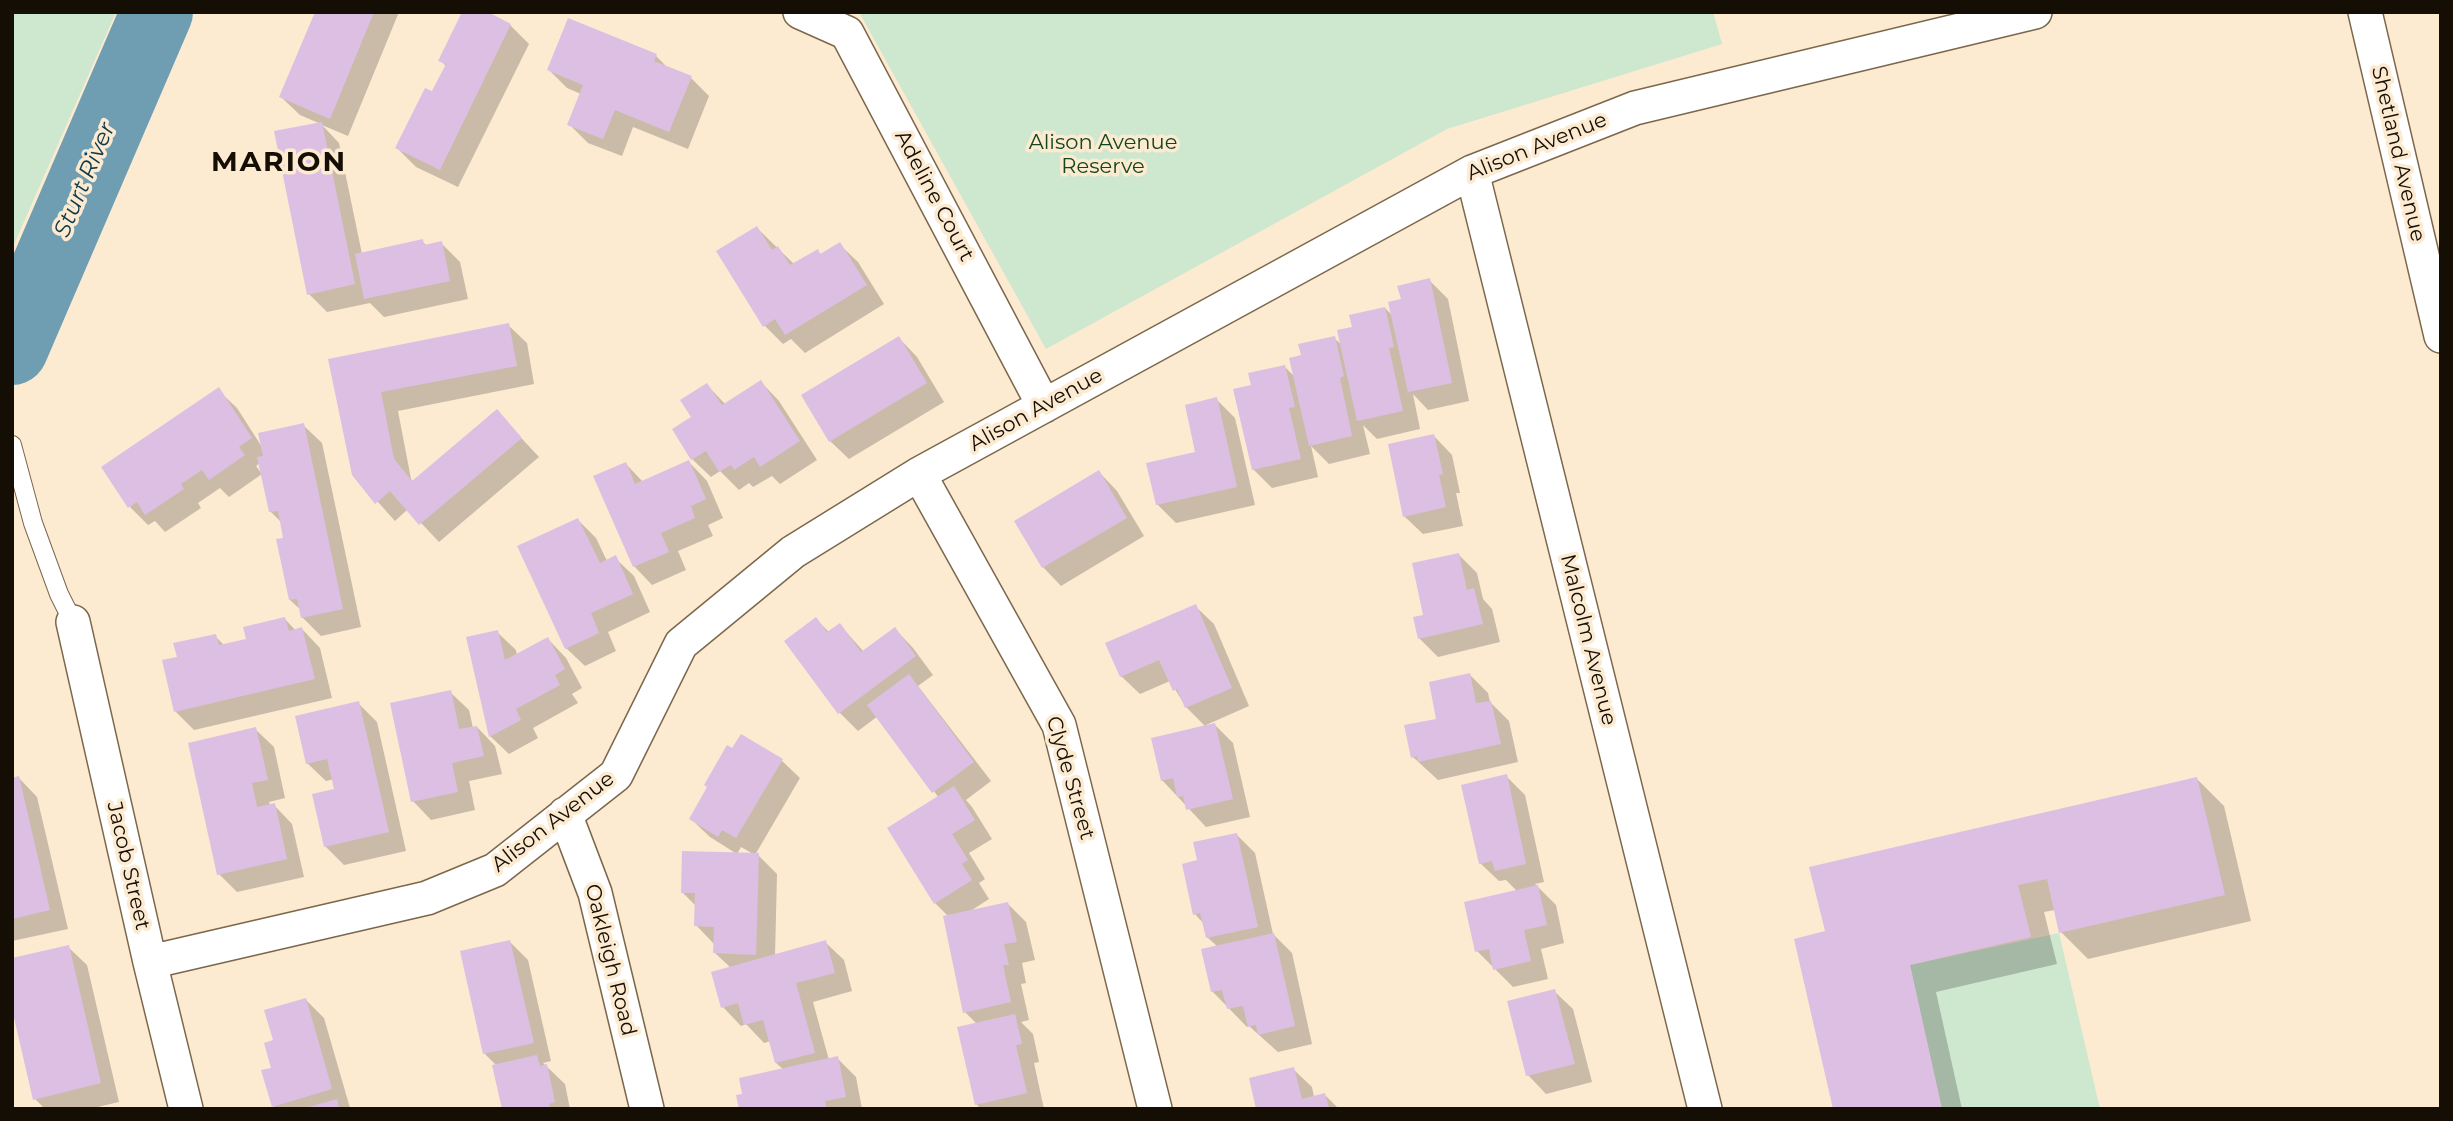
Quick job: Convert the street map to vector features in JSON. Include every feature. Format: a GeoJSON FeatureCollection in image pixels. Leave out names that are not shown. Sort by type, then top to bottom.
{"type":"FeatureCollection","features":[{"type":"Feature","properties":{"kind":"street","name":"Adeline Court"},"geometry":{"type":"LineString","coordinates":[[800,12],[847,33],[1044,406]]}},
{"type":"Feature","properties":{"kind":"street","name":"Alison Avenue"},"geometry":{"type":"LineString","coordinates":[[150,962],[428,898],[495,870],[616,775],[681,644],[793,552],[919,474],[1472,172],[1635,108],[2035,12]]}},
{"type":"Feature","properties":{"kind":"street","name":"Shetland Avenue"},"geometry":{"type":"LineString","coordinates":[[2365,12],[2441,337]]}},
{"type":"Feature","properties":{"kind":"street","name":"Malcolm Avenue"},"geometry":{"type":"LineString","coordinates":[[1472,172],[1705,1109]]}},
{"type":"Feature","properties":{"kind":"street","name":"Clyde Street"},"geometry":{"type":"LineString","coordinates":[[919,474],[1059,725],[1154,1109]]}},
{"type":"Feature","properties":{"kind":"street","name":"Jacob Street"},"geometry":{"type":"LineString","coordinates":[[74,622],[150,962],[186,1109]]}},
{"type":"Feature","properties":{"kind":"street","name":"Oakleigh Road"},"geometry":{"type":"LineString","coordinates":[[565,814],[595,893],[648,1109]]}},
{"type":"Feature","properties":{"kind":"lane"},"geometry":{"type":"LineString","coordinates":[[12,445],[33,523],[59,594],[74,622]]}},
{"type":"Feature","properties":{"kind":"green space"},"geometry":{"type":"Polygon","coordinates":[[[12,12],[116,12],[12,249],[12,12]]]}},
{"type":"Feature","properties":{"kind":"green space","name":"Alison Avenue Reserve"},"geometry":{"type":"Polygon","coordinates":[[[859,12],[1713,12],[1722,44],[1447,129],[1046,349],[859,12]]]}},
{"type":"Feature","properties":{"kind":"green space"},"geometry":{"type":"Polygon","coordinates":[[[2059,933],[2100,1109],[1942,1109],[1910,965],[2059,933]]]}},
{"type":"Feature","properties":{"kind":"building"},"geometry":{"type":"Polygon","coordinates":[[[315,12],[374,12],[330,119],[279,97],[315,12]]]}},
{"type":"Feature","properties":{"kind":"building"},"geometry":{"type":"Polygon","coordinates":[[[462,12],[488,12],[511,24],[440,170],[395,148],[425,88],[432,91],[446,64],[438,61],[462,12]]]}},
{"type":"Feature","properties":{"kind":"building"},"geometry":{"type":"Polygon","coordinates":[[[568,18],[657,54],[654,61],[692,76],[669,132],[615,110],[603,139],[567,125],[583,85],[547,70],[568,18]]]}},
{"type":"Feature","properties":{"kind":"building"},"geometry":{"type":"Polygon","coordinates":[[[322,122],[355,284],[307,295],[274,131],[322,122]]]}},
{"type":"Feature","properties":{"kind":"building"},"geometry":{"type":"Polygon","coordinates":[[[757,226],[772,250],[778,246],[790,265],[818,249],[820,254],[840,242],[867,285],[785,335],[775,319],[763,327],[716,251],[757,226]]]}},
{"type":"Feature","properties":{"kind":"building"},"geometry":{"type":"Polygon","coordinates":[[[423,239],[424,245],[442,241],[450,281],[364,299],[355,254],[423,239]]]}},
{"type":"Feature","properties":{"kind":"building"},"geometry":{"type":"Polygon","coordinates":[[[1430,278],[1452,383],[1408,392],[1388,302],[1401,299],[1397,286],[1430,278]]]}},
{"type":"Feature","properties":{"kind":"building"},"geometry":{"type":"Polygon","coordinates":[[[1385,307],[1394,347],[1389,348],[1403,411],[1357,421],[1337,330],[1352,327],[1349,315],[1385,307]]]}},
{"type":"Feature","properties":{"kind":"building"},"geometry":{"type":"Polygon","coordinates":[[[509,323],[517,366],[381,392],[394,459],[412,481],[497,409],[522,438],[419,525],[390,491],[375,504],[352,475],[328,359],[509,323]]]}},
{"type":"Feature","properties":{"kind":"building"},"geometry":{"type":"Polygon","coordinates":[[[899,336],[927,383],[829,442],[801,395],[899,336]]]}},
{"type":"Feature","properties":{"kind":"building"},"geometry":{"type":"Polygon","coordinates":[[[1335,336],[1344,376],[1340,378],[1352,436],[1309,446],[1289,358],[1301,355],[1298,344],[1335,336]]]}},
{"type":"Feature","properties":{"kind":"building"},"geometry":{"type":"Polygon","coordinates":[[[1285,365],[1295,407],[1289,408],[1301,459],[1252,470],[1233,389],[1251,385],[1248,373],[1285,365]]]}},
{"type":"Feature","properties":{"kind":"building"},"geometry":{"type":"Polygon","coordinates":[[[761,380],[800,441],[760,467],[754,457],[734,470],[731,465],[719,472],[706,451],[691,460],[672,429],[691,417],[680,400],[707,383],[722,405],[761,380]]]}},
{"type":"Feature","properties":{"kind":"building"},"geometry":{"type":"Polygon","coordinates":[[[219,387],[252,438],[239,447],[245,455],[209,480],[202,470],[181,484],[184,489],[145,515],[137,502],[128,508],[101,467],[219,387]]]}},
{"type":"Feature","properties":{"kind":"building"},"geometry":{"type":"Polygon","coordinates":[[[1217,397],[1237,487],[1156,505],[1146,463],[1195,452],[1185,405],[1217,397]]]}},
{"type":"Feature","properties":{"kind":"building"},"geometry":{"type":"Polygon","coordinates":[[[304,423],[343,609],[301,618],[297,599],[289,600],[276,539],[283,538],[278,511],[269,512],[257,457],[263,456],[258,433],[304,423]]]}},
{"type":"Feature","properties":{"kind":"building"},"geometry":{"type":"Polygon","coordinates":[[[1434,434],[1443,474],[1439,475],[1446,507],[1403,517],[1388,444],[1434,434]]]}},
{"type":"Feature","properties":{"kind":"building"},"geometry":{"type":"Polygon","coordinates":[[[689,460],[706,499],[691,506],[695,518],[661,533],[669,552],[633,567],[593,476],[626,462],[635,484],[689,460]]]}},
{"type":"Feature","properties":{"kind":"building"},"geometry":{"type":"Polygon","coordinates":[[[1099,470],[1127,518],[1042,568],[1014,521],[1099,470]]]}},
{"type":"Feature","properties":{"kind":"building"},"geometry":{"type":"Polygon","coordinates":[[[578,518],[600,563],[616,555],[633,594],[591,613],[599,633],[565,649],[517,546],[578,518]]]}},
{"type":"Feature","properties":{"kind":"building"},"geometry":{"type":"Polygon","coordinates":[[[1459,553],[1467,590],[1474,588],[1483,624],[1418,639],[1413,617],[1423,615],[1412,563],[1459,553]]]}},
{"type":"Feature","properties":{"kind":"building"},"geometry":{"type":"Polygon","coordinates":[[[1196,604],[1232,688],[1185,708],[1177,689],[1173,691],[1159,660],[1120,677],[1105,643],[1196,604]]]}},
{"type":"Feature","properties":{"kind":"building"},"geometry":{"type":"Polygon","coordinates":[[[285,617],[289,631],[302,627],[315,679],[174,712],[162,660],[177,657],[173,643],[216,634],[219,645],[246,639],[243,627],[285,617]]]}},
{"type":"Feature","properties":{"kind":"building"},"geometry":{"type":"Polygon","coordinates":[[[816,617],[827,632],[840,623],[861,652],[895,627],[916,656],[838,714],[784,641],[816,617]]]}},
{"type":"Feature","properties":{"kind":"building"},"geometry":{"type":"Polygon","coordinates":[[[498,630],[505,660],[548,637],[565,669],[555,675],[560,685],[516,709],[521,720],[489,737],[466,637],[498,630]]]}},
{"type":"Feature","properties":{"kind":"building"},"geometry":{"type":"Polygon","coordinates":[[[1470,673],[1476,703],[1491,701],[1501,744],[1418,762],[1417,756],[1411,758],[1404,725],[1436,719],[1429,682],[1470,673]]]}},
{"type":"Feature","properties":{"kind":"building"},"geometry":{"type":"Polygon","coordinates":[[[909,674],[974,762],[932,793],[867,705],[909,674]]]}},
{"type":"Feature","properties":{"kind":"building"},"geometry":{"type":"Polygon","coordinates":[[[451,690],[459,729],[477,726],[484,756],[452,763],[458,792],[411,802],[390,703],[451,690]]]}},
{"type":"Feature","properties":{"kind":"building"},"geometry":{"type":"Polygon","coordinates":[[[359,701],[389,832],[324,847],[312,794],[334,789],[327,759],[306,764],[295,716],[359,701]]]}},
{"type":"Feature","properties":{"kind":"building"},"geometry":{"type":"Polygon","coordinates":[[[1215,723],[1233,799],[1186,810],[1183,796],[1177,797],[1173,778],[1161,781],[1151,738],[1215,723]]]}},
{"type":"Feature","properties":{"kind":"building"},"geometry":{"type":"Polygon","coordinates":[[[256,727],[268,780],[252,783],[257,807],[275,803],[287,859],[217,875],[188,743],[256,727]]]}},
{"type":"Feature","properties":{"kind":"building"},"geometry":{"type":"Polygon","coordinates":[[[741,734],[783,759],[736,838],[722,830],[718,837],[689,819],[707,787],[704,785],[727,745],[732,748],[741,734]]]}},
{"type":"Feature","properties":{"kind":"building"},"geometry":{"type":"Polygon","coordinates":[[[1507,774],[1526,864],[1495,871],[1492,861],[1479,864],[1461,785],[1507,774]]]}},
{"type":"Feature","properties":{"kind":"building"},"geometry":{"type":"Polygon","coordinates":[[[19,776],[50,910],[12,919],[12,778],[19,776]]]}},
{"type":"Feature","properties":{"kind":"building"},"geometry":{"type":"Polygon","coordinates":[[[2197,777],[2225,895],[2059,933],[2047,879],[2018,885],[2031,937],[1910,965],[1942,1109],[1833,1109],[1794,939],[1825,931],[1809,867],[2197,777]]]}},
{"type":"Feature","properties":{"kind":"building"},"geometry":{"type":"Polygon","coordinates":[[[954,786],[975,820],[952,834],[968,860],[962,864],[972,880],[934,904],[887,828],[954,786]]]}},
{"type":"Feature","properties":{"kind":"building"},"geometry":{"type":"Polygon","coordinates":[[[1237,833],[1258,927],[1206,938],[1200,913],[1193,915],[1182,864],[1197,860],[1193,842],[1237,833]]]}},
{"type":"Feature","properties":{"kind":"building"},"geometry":{"type":"Polygon","coordinates":[[[682,851],[759,853],[756,955],[713,953],[714,927],[694,926],[695,893],[681,893],[682,851]]]}},
{"type":"Feature","properties":{"kind":"building"},"geometry":{"type":"Polygon","coordinates":[[[1538,885],[1547,925],[1524,930],[1531,961],[1493,970],[1489,949],[1475,952],[1464,902],[1538,885]]]}},
{"type":"Feature","properties":{"kind":"building"},"geometry":{"type":"Polygon","coordinates":[[[1008,902],[1017,942],[1004,944],[1009,965],[1003,965],[1011,1002],[963,1013],[943,916],[1008,902]]]}},
{"type":"Feature","properties":{"kind":"building"},"geometry":{"type":"Polygon","coordinates":[[[1274,933],[1295,1026],[1258,1035],[1256,1025],[1248,1027],[1243,1006],[1227,1009],[1222,990],[1211,992],[1201,949],[1274,933]]]}},
{"type":"Feature","properties":{"kind":"building"},"geometry":{"type":"Polygon","coordinates":[[[510,940],[534,1043],[483,1054],[460,951],[510,940]]]}},
{"type":"Feature","properties":{"kind":"building"},"geometry":{"type":"Polygon","coordinates":[[[826,940],[835,973],[796,983],[815,1053],[775,1063],[763,1020],[744,1025],[738,1003],[721,1008],[711,972],[826,940]]]}},
{"type":"Feature","properties":{"kind":"building"},"geometry":{"type":"Polygon","coordinates":[[[69,945],[101,1083],[33,1100],[12,1009],[12,958],[69,945]]]}},
{"type":"Feature","properties":{"kind":"building"},"geometry":{"type":"Polygon","coordinates":[[[1555,989],[1575,1064],[1526,1076],[1507,1001],[1555,989]]]}},
{"type":"Feature","properties":{"kind":"building"},"geometry":{"type":"Polygon","coordinates":[[[306,998],[332,1089],[272,1107],[261,1070],[271,1068],[264,1043],[273,1040],[264,1010],[306,998]]]}},
{"type":"Feature","properties":{"kind":"building"},"geometry":{"type":"Polygon","coordinates":[[[1015,1014],[1022,1044],[1016,1045],[1027,1093],[975,1105],[957,1027],[1015,1014]]]}},
{"type":"Feature","properties":{"kind":"building"},"geometry":{"type":"Polygon","coordinates":[[[537,1055],[540,1066],[547,1064],[555,1102],[549,1104],[550,1109],[502,1109],[492,1065],[537,1055]]]}},
{"type":"Feature","properties":{"kind":"building"},"geometry":{"type":"Polygon","coordinates":[[[838,1056],[846,1097],[825,1101],[827,1109],[739,1109],[736,1095],[742,1094],[739,1078],[838,1056]]]}},
{"type":"Feature","properties":{"kind":"building"},"geometry":{"type":"Polygon","coordinates":[[[1294,1067],[1302,1099],[1325,1093],[1329,1109],[1256,1109],[1249,1078],[1294,1067]]]}},
{"type":"Feature","properties":{"kind":"building"},"geometry":{"type":"Polygon","coordinates":[[[337,1099],[339,1109],[306,1109],[306,1108],[337,1099]]]}},
{"type":"Feature","properties":{"kind":"waterway","name":"Sturt River"},"geometry":{"type":"LineString","coordinates":[[12,349],[157,12]]}},
{"type":"Feature","properties":{"kind":"district","name":"MARION"},"geometry":{"type":"Point","coordinates":[279,163]}}]}
